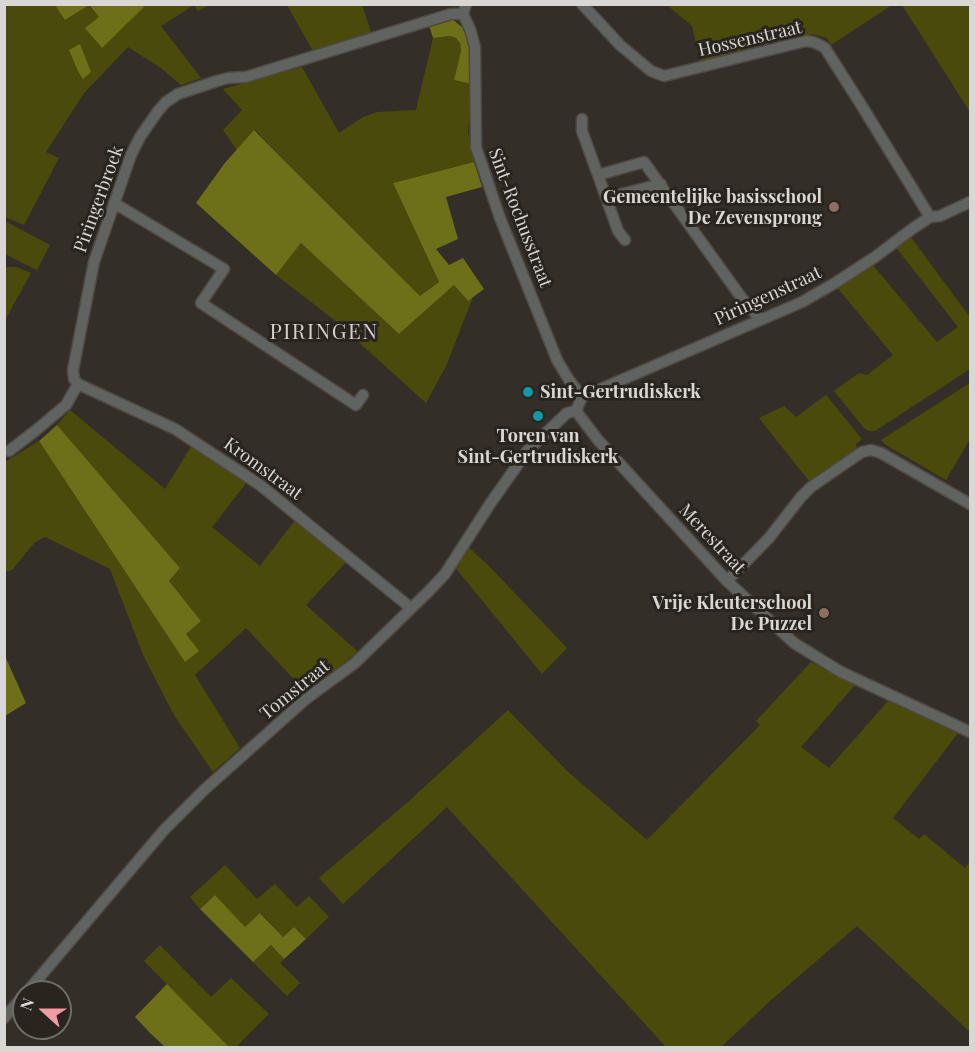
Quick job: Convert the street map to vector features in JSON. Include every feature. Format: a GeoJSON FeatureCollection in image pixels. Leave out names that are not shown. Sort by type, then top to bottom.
{"type":"FeatureCollection","features":[{"type":"Feature","properties":{"kind":"street","name":"Hossenstraat"},"geometry":{"type":"LineString","coordinates":[[582,4],[620,45],[651,71],[664,76],[806,41],[825,48],[930,217]]}},
{"type":"Feature","properties":{"kind":"street","name":"Piringerbroek"},"geometry":{"type":"LineString","coordinates":[[78,384],[74,379],[74,370],[91,274],[131,155],[140,137],[166,102],[178,94],[228,78],[246,77],[464,9]]}},
{"type":"Feature","properties":{"kind":"street","name":"Sint-Rochusstraat"},"geometry":{"type":"LineString","coordinates":[[464,9],[475,47],[476,147],[500,218],[557,360],[582,397]]}},
{"type":"Feature","properties":{"kind":"street"},"geometry":{"type":"LineString","coordinates":[[582,119],[582,131],[618,231],[625,240]]}},
{"type":"Feature","properties":{"kind":"street"},"geometry":{"type":"LineString","coordinates":[[598,175],[644,162],[741,297],[760,319]]}},
{"type":"Feature","properties":{"kind":"street"},"geometry":{"type":"LineString","coordinates":[[606,198],[661,184]]}},
{"type":"Feature","properties":{"kind":"street","name":"Piringenstraat"},"geometry":{"type":"LineString","coordinates":[[582,397],[802,302],[835,284],[930,217],[940,216],[970,202]]}},
{"type":"Feature","properties":{"kind":"street"},"geometry":{"type":"LineString","coordinates":[[114,203],[224,269],[201,303],[356,405],[363,395]]}},
{"type":"Feature","properties":{"kind":"street"},"geometry":{"type":"LineString","coordinates":[[9,451],[66,405],[78,384]]}},
{"type":"Feature","properties":{"kind":"street","name":"Kromstraat"},"geometry":{"type":"LineString","coordinates":[[78,384],[174,429],[252,479],[411,608]]}},
{"type":"Feature","properties":{"kind":"street"},"geometry":{"type":"LineString","coordinates":[[576,411],[582,397]]}},
{"type":"Feature","properties":{"kind":"street","name":"Tomstraat"},"geometry":{"type":"LineString","coordinates":[[37,980],[164,830],[204,790],[306,699],[355,663],[445,574],[528,450],[567,413],[576,411]]}},
{"type":"Feature","properties":{"kind":"street","name":"Merestraat"},"geometry":{"type":"LineString","coordinates":[[576,411],[598,440],[727,581],[794,643],[841,672],[970,732]]}},
{"type":"Feature","properties":{"kind":"street"},"geometry":{"type":"LineString","coordinates":[[727,581],[769,538],[811,487],[862,452],[871,450],[882,453],[970,504]]}},
{"type":"Feature","properties":{"kind":"shaded area"},"geometry":{"type":"Polygon","coordinates":[[[142,4],[144,7],[102,48],[85,28],[99,17],[89,5],[65,20],[55,5],[142,4]]]}},
{"type":"Feature","properties":{"kind":"shaded area"},"geometry":{"type":"Polygon","coordinates":[[[5,5],[55,5],[65,20],[88,5],[99,17],[144,7],[142,5],[194,5],[161,26],[201,78],[181,85],[161,68],[128,47],[84,93],[46,152],[59,158],[24,225],[5,217],[5,5]]]}},
{"type":"Feature","properties":{"kind":"shaded area"},"geometry":{"type":"Polygon","coordinates":[[[194,5],[209,5],[198,11],[194,5]]]}},
{"type":"Feature","properties":{"kind":"shaded area"},"geometry":{"type":"Polygon","coordinates":[[[287,5],[362,5],[371,32],[313,51],[287,5]]]}},
{"type":"Feature","properties":{"kind":"shaded area"},"geometry":{"type":"Polygon","coordinates":[[[667,5],[892,5],[831,45],[827,38],[813,34],[700,62],[692,26],[667,5]]]}},
{"type":"Feature","properties":{"kind":"shaded area"},"geometry":{"type":"Polygon","coordinates":[[[902,5],[970,5],[970,112],[902,5]]]}},
{"type":"Feature","properties":{"kind":"shaded area"},"geometry":{"type":"Polygon","coordinates":[[[452,19],[462,27],[467,37],[472,58],[472,84],[454,80],[461,51],[460,43],[456,38],[450,36],[433,38],[429,25],[452,19]]]}},
{"type":"Feature","properties":{"kind":"shaded area"},"geometry":{"type":"Polygon","coordinates":[[[450,36],[456,38],[460,43],[461,51],[454,80],[472,84],[468,132],[474,162],[393,183],[439,282],[420,296],[255,130],[237,150],[223,130],[242,110],[223,89],[302,67],[339,133],[363,117],[377,112],[416,110],[433,38],[450,36]]]}},
{"type":"Feature","properties":{"kind":"shaded area"},"geometry":{"type":"Polygon","coordinates":[[[80,44],[91,72],[83,79],[69,50],[80,44]]]}},
{"type":"Feature","properties":{"kind":"shaded area"},"geometry":{"type":"Polygon","coordinates":[[[254,130],[420,296],[439,282],[393,183],[474,162],[482,187],[446,197],[458,239],[436,249],[449,265],[463,258],[484,289],[468,301],[454,285],[399,334],[301,243],[276,275],[196,203],[224,164],[254,130]]]}},
{"type":"Feature","properties":{"kind":"shaded area"},"geometry":{"type":"Polygon","coordinates":[[[5,221],[50,245],[37,270],[5,254],[5,221]]]}},
{"type":"Feature","properties":{"kind":"shaded area"},"geometry":{"type":"Polygon","coordinates":[[[910,236],[970,317],[970,369],[875,431],[869,431],[834,391],[859,373],[867,375],[893,355],[836,286],[872,264],[937,342],[958,327],[895,246],[910,236]]]}},
{"type":"Feature","properties":{"kind":"shaded area"},"geometry":{"type":"Polygon","coordinates":[[[301,243],[399,334],[454,285],[468,301],[473,297],[446,366],[426,403],[333,319],[276,275],[301,243]]]}},
{"type":"Feature","properties":{"kind":"shaded area"},"geometry":{"type":"Polygon","coordinates":[[[16,267],[31,273],[5,320],[5,268],[16,267]]]}},
{"type":"Feature","properties":{"kind":"shaded area"},"geometry":{"type":"Polygon","coordinates":[[[970,383],[970,439],[946,480],[881,440],[970,383]]]}},
{"type":"Feature","properties":{"kind":"shaded area"},"geometry":{"type":"Polygon","coordinates":[[[826,395],[862,439],[856,444],[857,449],[809,481],[759,418],[784,406],[796,417],[826,395]]]}},
{"type":"Feature","properties":{"kind":"shaded area"},"geometry":{"type":"Polygon","coordinates":[[[70,410],[165,489],[192,445],[247,482],[212,527],[260,566],[296,519],[348,560],[306,605],[358,652],[306,692],[246,628],[195,675],[240,748],[213,772],[174,715],[143,655],[110,569],[45,537],[35,542],[12,570],[5,572],[5,462],[39,441],[185,661],[198,651],[186,634],[201,621],[169,581],[180,568],[57,425],[70,410]]]}},
{"type":"Feature","properties":{"kind":"shaded area"},"geometry":{"type":"Polygon","coordinates":[[[57,425],[180,568],[169,581],[201,621],[186,634],[199,651],[185,662],[39,441],[57,425]]]}},
{"type":"Feature","properties":{"kind":"shaded area"},"geometry":{"type":"Polygon","coordinates":[[[467,546],[567,648],[542,674],[454,566],[467,546]]]}},
{"type":"Feature","properties":{"kind":"shaded area"},"geometry":{"type":"Polygon","coordinates":[[[5,656],[26,703],[4,716],[5,656]]]}},
{"type":"Feature","properties":{"kind":"shaded area"},"geometry":{"type":"Polygon","coordinates":[[[811,662],[855,685],[801,747],[829,768],[888,701],[958,733],[893,818],[919,839],[924,834],[965,868],[970,861],[970,1032],[857,926],[721,1047],[666,1047],[447,807],[343,904],[319,878],[409,801],[508,710],[567,771],[647,840],[760,725],[756,721],[811,662]]]}},
{"type":"Feature","properties":{"kind":"shaded area"},"geometry":{"type":"Polygon","coordinates":[[[225,865],[257,899],[275,884],[297,907],[309,896],[329,917],[306,939],[294,927],[283,937],[261,913],[245,928],[215,895],[200,909],[190,897],[225,865]]]}},
{"type":"Feature","properties":{"kind":"shaded area"},"geometry":{"type":"Polygon","coordinates":[[[215,895],[245,927],[260,913],[283,937],[294,927],[306,939],[284,959],[271,945],[253,962],[200,909],[215,895]]]}},
{"type":"Feature","properties":{"kind":"shaded area"},"geometry":{"type":"Polygon","coordinates":[[[160,945],[211,997],[231,978],[269,1014],[236,1047],[229,1047],[144,961],[160,945]]]}},
{"type":"Feature","properties":{"kind":"shaded area"},"geometry":{"type":"Polygon","coordinates":[[[271,945],[284,959],[280,963],[300,983],[287,996],[253,962],[271,945]]]}},
{"type":"Feature","properties":{"kind":"shaded area"},"geometry":{"type":"Polygon","coordinates":[[[167,984],[229,1047],[165,1047],[150,1033],[135,1017],[167,984]]]}},
{"type":"Feature","properties":{"kind":"place","name":"Gemeentelijke basisschool De Zevensprong"},"geometry":{"type":"Point","coordinates":[834,207]}},
{"type":"Feature","properties":{"kind":"place","name":"Sint-Gertrudiskerk"},"geometry":{"type":"Point","coordinates":[528,392]}},
{"type":"Feature","properties":{"kind":"place","name":"Toren van Sint-Gertrudiskerk"},"geometry":{"type":"Point","coordinates":[538,416]}},
{"type":"Feature","properties":{"kind":"place","name":"Vrije Kleuterschool De Puzzel"},"geometry":{"type":"Point","coordinates":[824,613]}},
{"type":"Feature","properties":{"kind":"district","name":"PIRINGEN"},"geometry":{"type":"Point","coordinates":[324,332]}}]}
